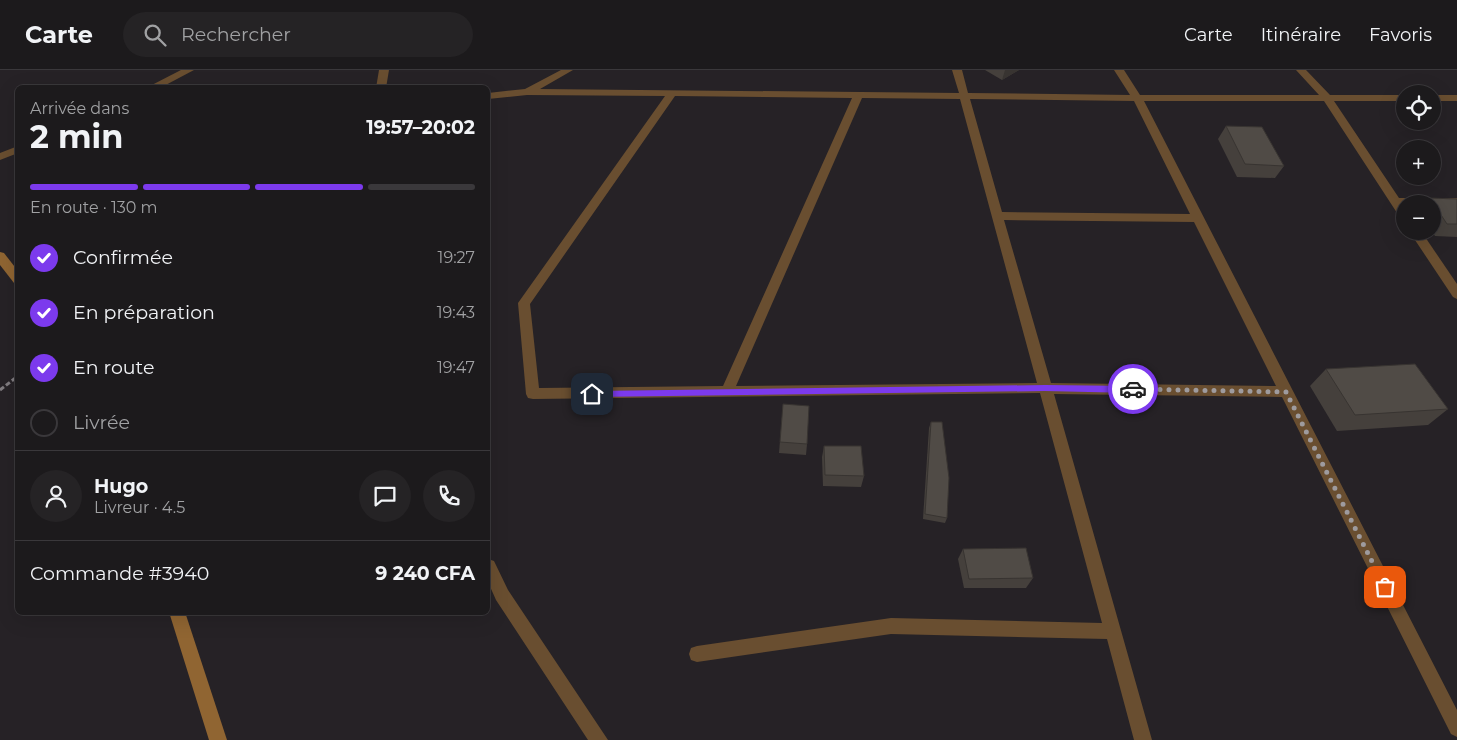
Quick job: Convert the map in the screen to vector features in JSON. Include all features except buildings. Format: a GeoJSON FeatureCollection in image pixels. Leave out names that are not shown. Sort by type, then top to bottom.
{"type":"FeatureCollection","features":[{"type":"Feature","properties":{"kind":"main road"},"geometry":{"type":"LineString","coordinates":[[0,256],[15,276]]}},
{"type":"Feature","properties":{"kind":"main road"},"geometry":{"type":"LineString","coordinates":[[178,615],[218,740]]}},
{"type":"Feature","properties":{"kind":"street"},"geometry":{"type":"LineString","coordinates":[[157,85],[189,70]]}},
{"type":"Feature","properties":{"kind":"street"},"geometry":{"type":"LineString","coordinates":[[382,85],[384,70]]}},
{"type":"Feature","properties":{"kind":"street"},"geometry":{"type":"LineString","coordinates":[[527,92],[568,70]]}},
{"type":"Feature","properties":{"kind":"street"},"geometry":{"type":"LineString","coordinates":[[957,70],[1143,740]]}},
{"type":"Feature","properties":{"kind":"street"},"geometry":{"type":"LineString","coordinates":[[1119,70],[1137,98],[1457,728]]}},
{"type":"Feature","properties":{"kind":"street"},"geometry":{"type":"LineString","coordinates":[[1300,70],[1327,98],[1396,202]]}},
{"type":"Feature","properties":{"kind":"street"},"geometry":{"type":"LineString","coordinates":[[490,96],[527,92],[1137,98],[1396,98]]}},
{"type":"Feature","properties":{"kind":"street"},"geometry":{"type":"LineString","coordinates":[[672,93],[524,303],[533,394],[1045,388],[1286,392]]}},
{"type":"Feature","properties":{"kind":"street"},"geometry":{"type":"LineString","coordinates":[[727,392],[860,94]]}},
{"type":"Feature","properties":{"kind":"street"},"geometry":{"type":"LineString","coordinates":[[1441,98],[1457,98]]}},
{"type":"Feature","properties":{"kind":"street"},"geometry":{"type":"LineString","coordinates":[[0,157],[15,150]]}},
{"type":"Feature","properties":{"kind":"street"},"geometry":{"type":"LineString","coordinates":[[1441,202],[1457,202]]}},
{"type":"Feature","properties":{"kind":"street"},"geometry":{"type":"LineString","coordinates":[[997,216],[1198,218]]}},
{"type":"Feature","properties":{"kind":"street"},"geometry":{"type":"LineString","coordinates":[[1422,240],[1457,294]]}},
{"type":"Feature","properties":{"kind":"street"},"geometry":{"type":"LineString","coordinates":[[490,570],[502,595],[599,740]]}},
{"type":"Feature","properties":{"kind":"street"},"geometry":{"type":"LineString","coordinates":[[697,654],[891,626],[1113,631]]}},
{"type":"Feature","properties":{"kind":"path"},"geometry":{"type":"LineString","coordinates":[[0,390],[15,378]]}},
{"type":"Feature","properties":{"kind":"way so far"},"geometry":{"type":"LineString","coordinates":[[1133,389],[1286,392],[1385,587]]}},
{"type":"Feature","properties":{"kind":"route"},"geometry":{"type":"LineString","coordinates":[[592,394],[1045,388],[1133,389]]}}]}
